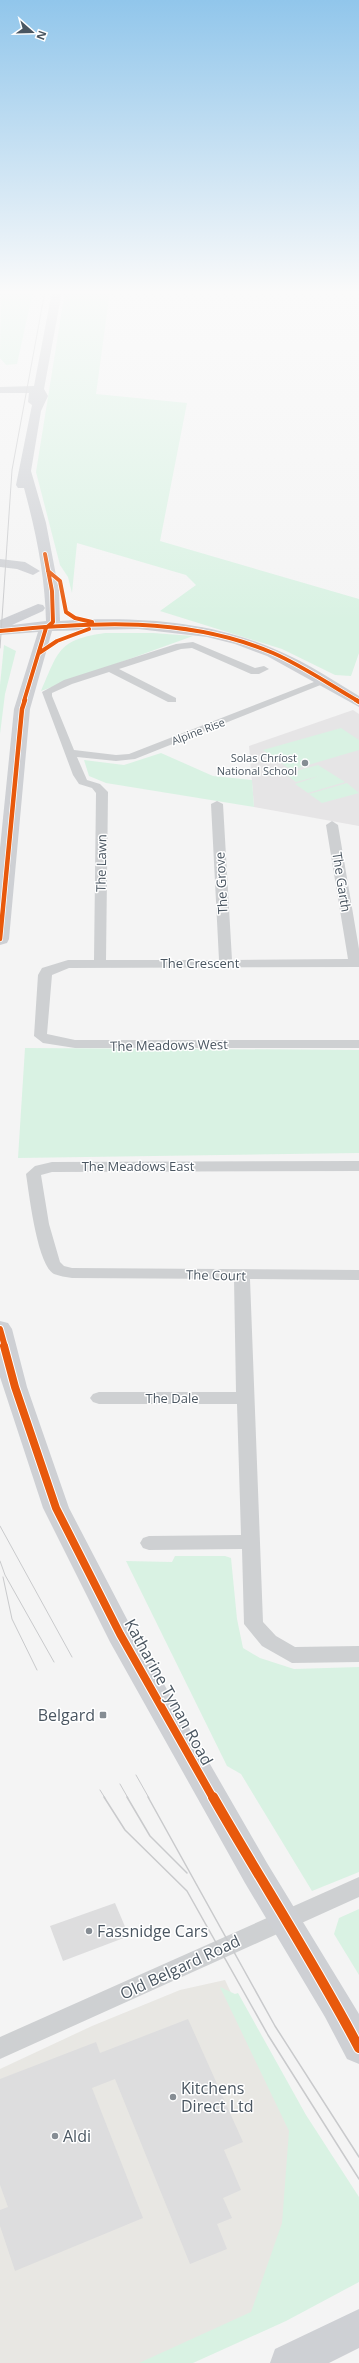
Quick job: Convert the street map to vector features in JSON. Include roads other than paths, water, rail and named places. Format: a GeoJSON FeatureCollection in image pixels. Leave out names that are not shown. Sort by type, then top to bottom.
{"type":"FeatureCollection","features":[{"type":"Feature","properties":{"kind":"main road"},"geometry":{"type":"LineString","coordinates":[[24,513],[22,488],[35,411],[40,401]]}},
{"type":"Feature","properties":{"kind":"main road"},"geometry":{"type":"LineString","coordinates":[[0,939],[22,709],[30,648],[52,622],[53,613],[40,523],[25,472]]}},
{"type":"Feature","properties":{"kind":"main road"},"geometry":{"type":"LineString","coordinates":[[3,563],[29,556],[36,588],[38,608],[37,623],[46,628]]}},
{"type":"Feature","properties":{"kind":"main road"},"geometry":{"type":"LineString","coordinates":[[3,563],[24,566],[33,571]]}},
{"type":"Feature","properties":{"kind":"main road"},"geometry":{"type":"LineString","coordinates":[[48,570],[60,581],[66,612],[81,619],[112,625]]}},
{"type":"Feature","properties":{"kind":"main road"},"geometry":{"type":"LineString","coordinates":[[0,625],[24,617],[38,608]]}},
{"type":"Feature","properties":{"kind":"main road"},"geometry":{"type":"LineString","coordinates":[[0,638],[30,648],[112,625]]}},
{"type":"Feature","properties":{"kind":"main road"},"geometry":{"type":"LineString","coordinates":[[0,631],[112,625],[179,629],[232,639],[271,653],[359,702]]}},
{"type":"Feature","properties":{"kind":"main road","name":"Katharine Tynan Road"},"geometry":{"type":"LineString","coordinates":[[0,1329],[15,1387],[56,1508],[120,1634],[284,1920],[337,2006],[359,2048]]}},
{"type":"Feature","properties":{"kind":"main road"},"geometry":{"type":"LineString","coordinates":[[289,2363],[359,2328]]}},
{"type":"Feature","properties":{"kind":"street"},"geometry":{"type":"LineString","coordinates":[[70,753],[47,696],[47,692],[68,682],[180,646],[193,645],[254,672],[264,669]]}},
{"type":"Feature","properties":{"kind":"street"},"geometry":{"type":"LineString","coordinates":[[111,668],[172,700]]}},
{"type":"Feature","properties":{"kind":"street","name":"Alpine Rise"},"geometry":{"type":"LineString","coordinates":[[70,753],[116,758],[131,757],[323,682]]}},
{"type":"Feature","properties":{"kind":"street","name":"The Lawn"},"geometry":{"type":"LineString","coordinates":[[70,753],[83,782],[96,786],[102,792],[100,963]]}},
{"type":"Feature","properties":{"kind":"street","name":"The Grove"},"geometry":{"type":"LineString","coordinates":[[216,804],[226,963]]}},
{"type":"Feature","properties":{"kind":"street","name":"The Garth"},"geometry":{"type":"LineString","coordinates":[[332,825],[357,963]]}},
{"type":"Feature","properties":{"kind":"street","name":"The Crescent"},"geometry":{"type":"LineString","coordinates":[[45,975],[47,971],[57,967],[100,963],[357,963]]}},
{"type":"Feature","properties":{"kind":"street","name":"The Meadows West"},"geometry":{"type":"LineString","coordinates":[[45,975],[40,1030],[41,1036],[48,1040],[75,1044],[116,1046],[359,1044]]}},
{"type":"Feature","properties":{"kind":"street","name":"The Meadows East"},"geometry":{"type":"LineString","coordinates":[[72,1273],[59,1270],[53,1264],[41,1224],[33,1174],[40,1169],[52,1167],[359,1166]]}},
{"type":"Feature","properties":{"kind":"street","name":"The Court"},"geometry":{"type":"LineString","coordinates":[[72,1273],[242,1276],[359,1275]]}},
{"type":"Feature","properties":{"kind":"street"},"geometry":{"type":"LineString","coordinates":[[242,1276],[245,1398],[254,1624],[268,1641],[292,1655],[359,1654]]}},
{"type":"Feature","properties":{"kind":"street","name":"The Dale"},"geometry":{"type":"LineString","coordinates":[[98,1398],[245,1398]]}},
{"type":"Feature","properties":{"kind":"street"},"geometry":{"type":"LineString","coordinates":[[149,1543],[250,1542]]}},
{"type":"Feature","properties":{"kind":"street","name":"Old Belgard Road"},"geometry":{"type":"LineString","coordinates":[[0,2048],[359,1887]]}},
{"type":"Feature","properties":{"kind":"tram line"},"geometry":{"type":"LineString","coordinates":[[0,648],[12,470],[25,401]]}},
{"type":"Feature","properties":{"kind":"tram line"},"geometry":{"type":"LineString","coordinates":[[0,1526],[72,1657]]}},
{"type":"Feature","properties":{"kind":"tram line"},"geometry":{"type":"LineString","coordinates":[[0,1561],[5,1575],[54,1662]]}},
{"type":"Feature","properties":{"kind":"tram line"},"geometry":{"type":"LineString","coordinates":[[3,1577],[12,1619],[37,1670]]}},
{"type":"Feature","properties":{"kind":"tram line"},"geometry":{"type":"LineString","coordinates":[[136,1775],[149,1798]]}},
{"type":"Feature","properties":{"kind":"tram line"},"geometry":{"type":"LineString","coordinates":[[120,1784],[128,1798]]}},
{"type":"Feature","properties":{"kind":"tram line"},"geometry":{"type":"LineString","coordinates":[[100,1790],[105,1798]]}},
{"type":"Feature","properties":{"kind":"tram line"},"geometry":{"type":"LineString","coordinates":[[104,1797],[125,1830],[187,1891],[268,2035],[359,2179]]}},
{"type":"Feature","properties":{"kind":"tram line"},"geometry":{"type":"LineString","coordinates":[[127,1797],[150,1836],[187,1873]]}},
{"type":"Feature","properties":{"kind":"tram line"},"geometry":{"type":"LineString","coordinates":[[148,1797],[275,2026],[359,2157]]}},
{"type":"Feature","properties":{"kind":"place","name":"Solas Chríost National School"},"geometry":{"type":"Point","coordinates":[305,763]}},
{"type":"Feature","properties":{"kind":"place","name":"Belgard"},"geometry":{"type":"Point","coordinates":[103,1715]}},
{"type":"Feature","properties":{"kind":"place","name":"Fassnidge Cars"},"geometry":{"type":"Point","coordinates":[89,1931]}},
{"type":"Feature","properties":{"kind":"place","name":"Kitchens Direct Ltd"},"geometry":{"type":"Point","coordinates":[173,2097]}},
{"type":"Feature","properties":{"kind":"place","name":"Aldi"},"geometry":{"type":"Point","coordinates":[55,2136]}}]}
